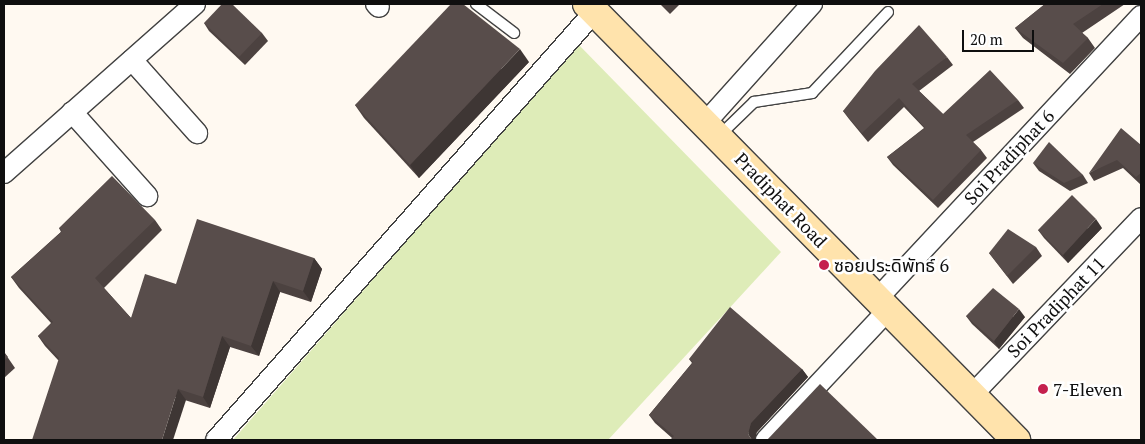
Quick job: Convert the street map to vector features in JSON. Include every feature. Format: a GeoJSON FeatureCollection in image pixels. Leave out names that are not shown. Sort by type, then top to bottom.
{"type":"FeatureCollection","features":[{"type":"Feature","properties":{"kind":"main road","name":"Pradiphat Road"},"geometry":{"type":"LineString","coordinates":[[591,7],[1016,440]]}},
{"type":"Feature","properties":{"kind":"street"},"geometry":{"type":"LineString","coordinates":[[4,173],[195,4]]}},
{"type":"Feature","properties":{"kind":"street"},"geometry":{"type":"LineString","coordinates":[[712,129],[812,4]]}},
{"type":"Feature","properties":{"kind":"street"},"geometry":{"type":"LineString","coordinates":[[216,440],[591,7]]}},
{"type":"Feature","properties":{"kind":"street","name":"Soi Pradiphat 6"},"geometry":{"type":"LineString","coordinates":[[766,440],[883,304],[1141,16]]}},
{"type":"Feature","properties":{"kind":"street"},"geometry":{"type":"LineString","coordinates":[[132,60],[197,133]]}},
{"type":"Feature","properties":{"kind":"street"},"geometry":{"type":"LineString","coordinates":[[72,112],[147,196]]}},
{"type":"Feature","properties":{"kind":"street","name":"Soi Pradiphat 11"},"geometry":{"type":"LineString","coordinates":[[971,396],[1141,218]]}},
{"type":"Feature","properties":{"kind":"lane"},"geometry":{"type":"LineString","coordinates":[[476,4],[514,33]]}},
{"type":"Feature","properties":{"kind":"lane"},"geometry":{"type":"LineString","coordinates":[[712,129],[754,102],[812,93],[888,12]]}},
{"type":"Feature","properties":{"kind":"green space"},"geometry":{"type":"Polygon","coordinates":[[[578,44],[781,252],[608,440],[233,440],[578,44]]]}},
{"type":"Feature","properties":{"kind":"building"},"geometry":{"type":"Polygon","coordinates":[[[222,4],[232,4],[262,33],[239,57],[204,23],[222,4]]]}},
{"type":"Feature","properties":{"kind":"building"},"geometry":{"type":"Polygon","coordinates":[[[451,4],[463,4],[520,49],[410,165],[355,105],[451,4]]]}},
{"type":"Feature","properties":{"kind":"building"},"geometry":{"type":"Polygon","coordinates":[[[1045,4],[1103,4],[1073,24],[1088,38],[1063,63],[1015,28],[1045,4]]]}},
{"type":"Feature","properties":{"kind":"building"},"geometry":{"type":"Polygon","coordinates":[[[919,25],[947,57],[912,84],[943,114],[990,70],[1018,100],[966,135],[981,150],[933,200],[887,157],[925,128],[899,98],[862,133],[843,111],[875,71],[919,25]]]}},
{"type":"Feature","properties":{"kind":"building"},"geometry":{"type":"Polygon","coordinates":[[[1121,128],[1141,145],[1141,173],[1136,177],[1117,160],[1089,173],[1121,128]]]}},
{"type":"Feature","properties":{"kind":"building"},"geometry":{"type":"Polygon","coordinates":[[[1049,142],[1083,175],[1064,183],[1033,163],[1049,142]]]}},
{"type":"Feature","properties":{"kind":"building"},"geometry":{"type":"Polygon","coordinates":[[[112,176],[155,220],[95,278],[131,318],[145,274],[176,284],[197,219],[314,258],[303,291],[273,281],[251,346],[222,336],[203,397],[178,389],[162,440],[32,440],[59,358],[38,336],[53,322],[11,277],[62,231],[59,228],[112,176]]]}},
{"type":"Feature","properties":{"kind":"building"},"geometry":{"type":"Polygon","coordinates":[[[1072,195],[1096,219],[1063,255],[1038,230],[1072,195]]]}},
{"type":"Feature","properties":{"kind":"building"},"geometry":{"type":"Polygon","coordinates":[[[1008,229],[1036,247],[1007,276],[989,253],[1008,229]]]}},
{"type":"Feature","properties":{"kind":"building"},"geometry":{"type":"Polygon","coordinates":[[[993,288],[1019,309],[994,341],[966,316],[993,288]]]}},
{"type":"Feature","properties":{"kind":"building"},"geometry":{"type":"Polygon","coordinates":[[[730,307],[802,369],[751,423],[748,434],[752,440],[670,440],[674,436],[649,415],[693,362],[689,359],[730,307]]]}},
{"type":"Feature","properties":{"kind":"building"},"geometry":{"type":"Polygon","coordinates":[[[4,352],[8,357],[4,360],[4,352]]]}},
{"type":"Feature","properties":{"kind":"building"},"geometry":{"type":"Polygon","coordinates":[[[820,384],[878,440],[767,440],[820,384]]]}},
{"type":"Feature","properties":{"kind":"place","name":"ซอยประดิพัทธ์ 6"},"geometry":{"type":"Point","coordinates":[824,265]}},
{"type":"Feature","properties":{"kind":"place","name":"7-Eleven"},"geometry":{"type":"Point","coordinates":[1043,389]}}]}
